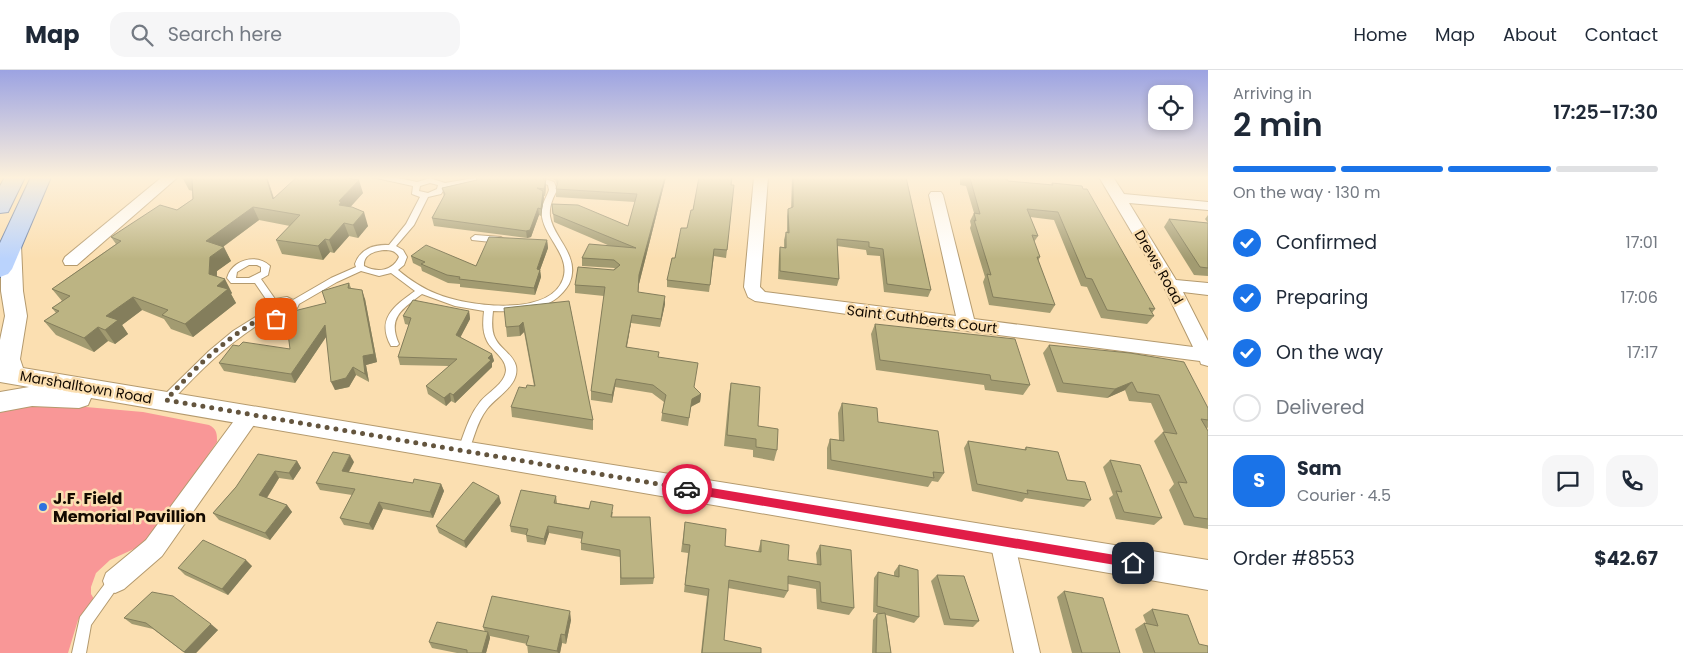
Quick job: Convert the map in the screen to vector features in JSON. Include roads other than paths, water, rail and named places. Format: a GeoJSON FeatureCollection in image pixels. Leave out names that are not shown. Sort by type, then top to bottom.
{"type":"FeatureCollection","features":[{"type":"Feature","properties":{"kind":"main road"},"geometry":{"type":"LineString","coordinates":[[0,269],[29,204]]}},
{"type":"Feature","properties":{"kind":"street"},"geometry":{"type":"LineString","coordinates":[[70,261],[138,204]]}},
{"type":"Feature","properties":{"kind":"street","name":"Saint Cuthberts Court"},"geometry":{"type":"LineString","coordinates":[[760,204],[753,279],[754,293],[770,300],[1207,357]]}},
{"type":"Feature","properties":{"kind":"street"},"geometry":{"type":"LineString","coordinates":[[938,204],[967,325]]}},
{"type":"Feature","properties":{"kind":"street","name":"Drews Road"},"geometry":{"type":"LineString","coordinates":[[1122,204],[1171,285],[1207,357]]}},
{"type":"Feature","properties":{"kind":"street"},"geometry":{"type":"LineString","coordinates":[[1188,204],[1208,206]]}},
{"type":"Feature","properties":{"kind":"street"},"geometry":{"type":"LineString","coordinates":[[6,374],[16,316],[12,287],[11,245]]}},
{"type":"Feature","properties":{"kind":"street"},"geometry":{"type":"LineString","coordinates":[[1171,285],[1208,289]]}},
{"type":"Feature","properties":{"kind":"street","name":"Marshalltown Road"},"geometry":{"type":"LineString","coordinates":[[6,374],[463,452],[1208,575]]}},
{"type":"Feature","properties":{"kind":"street"},"geometry":{"type":"LineString","coordinates":[[0,402],[32,396],[157,399]]}},
{"type":"Feature","properties":{"kind":"street"},"geometry":{"type":"LineString","coordinates":[[115,581],[154,548],[248,416]]}},
{"type":"Feature","properties":{"kind":"street"},"geometry":{"type":"LineString","coordinates":[[1002,541],[1027,653]]}},
{"type":"Feature","properties":{"kind":"lane"},"geometry":{"type":"LineString","coordinates":[[391,247],[410,225],[421,204]]}},
{"type":"Feature","properties":{"kind":"lane"},"geometry":{"type":"LineString","coordinates":[[392,270],[420,290],[451,302],[507,308],[542,304],[551,300],[560,291],[573,270],[565,254],[552,238],[547,221],[551,204]]}},
{"type":"Feature","properties":{"kind":"lane"},"geometry":{"type":"LineString","coordinates":[[475,238],[510,241]]}},
{"type":"Feature","properties":{"kind":"lane"},"geometry":{"type":"LineString","coordinates":[[391,247],[401,252],[403,257],[398,266],[385,272],[371,273],[361,268],[360,259],[364,254],[376,248],[391,247]]}},
{"type":"Feature","properties":{"kind":"lane"},"geometry":{"type":"LineString","coordinates":[[294,303],[334,280],[361,268]]}},
{"type":"Feature","properties":{"kind":"lane"},"geometry":{"type":"LineString","coordinates":[[257,279],[273,303]]}},
{"type":"Feature","properties":{"kind":"lane"},"geometry":{"type":"LineString","coordinates":[[394,344],[388,335],[387,327],[391,318],[400,307],[420,290]]}},
{"type":"Feature","properties":{"kind":"lane"},"geometry":{"type":"LineString","coordinates":[[266,315],[267,308],[273,303],[287,300],[294,303]]}},
{"type":"Feature","properties":{"kind":"lane"},"geometry":{"type":"LineString","coordinates":[[266,315],[276,319],[286,317],[293,312],[294,303]]}},
{"type":"Feature","properties":{"kind":"lane"},"geometry":{"type":"LineString","coordinates":[[463,452],[483,407],[510,376],[511,368],[506,357],[496,347],[488,333],[489,307]]}},
{"type":"Feature","properties":{"kind":"lane"},"geometry":{"type":"LineString","coordinates":[[157,399],[216,348],[240,330],[266,315]]}},
{"type":"Feature","properties":{"kind":"lane"},"geometry":{"type":"LineString","coordinates":[[79,653],[85,622],[115,581]]}},
{"type":"Feature","properties":{"kind":"place","name":"J.F. Field Memorial Pavillion"},"geometry":{"type":"Point","coordinates":[43,507]}}]}
